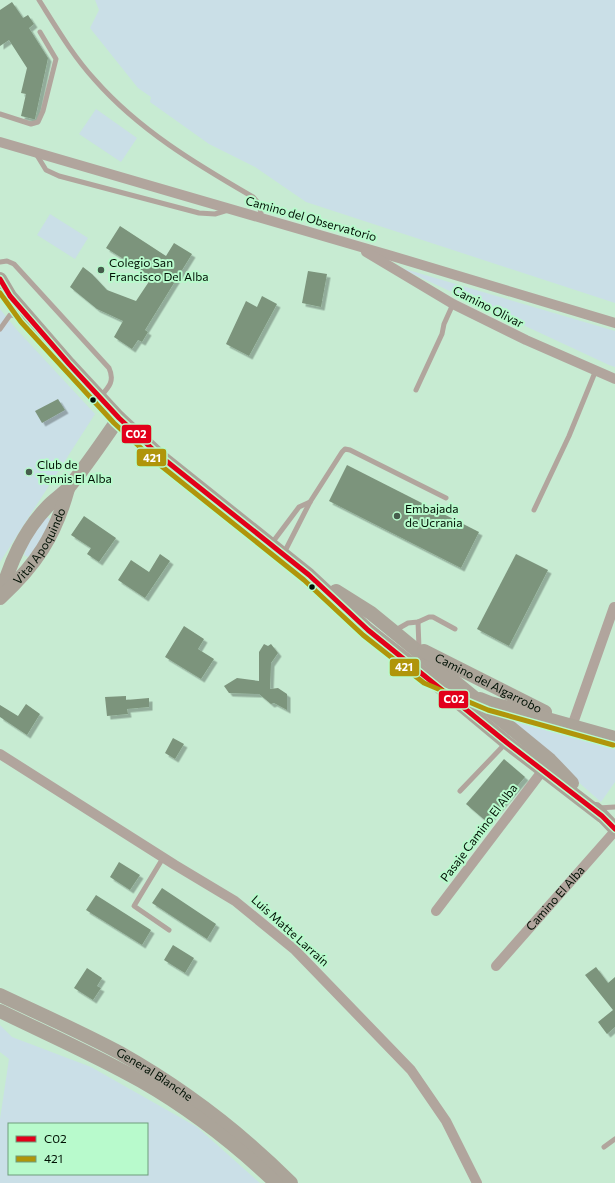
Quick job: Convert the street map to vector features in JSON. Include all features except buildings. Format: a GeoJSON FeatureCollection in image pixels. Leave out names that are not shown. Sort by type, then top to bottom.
{"type":"FeatureCollection","features":[{"type":"Feature","properties":{"kind":"main road","name":"Camino El Alba"},"geometry":{"type":"LineString","coordinates":[[0,279],[5,293],[26,317],[119,418],[160,456],[283,554],[310,574],[371,613],[465,692],[550,760],[615,830]]}},
{"type":"Feature","properties":{"kind":"main road","name":"Vital Apoquindo"},"geometry":{"type":"LineString","coordinates":[[0,597],[7,572],[17,548],[32,526],[49,506],[68,488],[119,418]]}},
{"type":"Feature","properties":{"kind":"main road","name":"Vital Apoquindo"},"geometry":{"type":"LineString","coordinates":[[0,597],[24,575],[50,538],[61,514],[68,488]]}},
{"type":"Feature","properties":{"kind":"main road","name":"Camino El Alba"},"geometry":{"type":"LineString","coordinates":[[310,574],[368,630],[428,677],[506,742],[598,812]]}},
{"type":"Feature","properties":{"kind":"main road","name":"Camino del Algarrobo"},"geometry":{"type":"LineString","coordinates":[[405,641],[572,726]]}},
{"type":"Feature","properties":{"kind":"main road","name":"Camino del Algarrobo"},"geometry":{"type":"LineString","coordinates":[[428,677],[490,703],[615,738]]}},
{"type":"Feature","properties":{"kind":"main road","name":"General Blanche"},"geometry":{"type":"LineString","coordinates":[[0,995],[90,1038],[156,1075],[232,1130],[291,1183]]}},
{"type":"Feature","properties":{"kind":"main road","name":"General Blanche"},"geometry":{"type":"LineString","coordinates":[[0,1011],[115,1067],[168,1098],[224,1137],[276,1183]]}},
{"type":"Feature","properties":{"kind":"street","name":"Camino del Observatorio"},"geometry":{"type":"LineString","coordinates":[[0,142],[615,323]]}},
{"type":"Feature","properties":{"kind":"street","name":"Camino Olivar"},"geometry":{"type":"LineString","coordinates":[[356,246],[453,304],[526,340],[615,379]]}},
{"type":"Feature","properties":{"kind":"street"},"geometry":{"type":"LineString","coordinates":[[572,726],[614,607]]}},
{"type":"Feature","properties":{"kind":"street","name":"Luis Matte Larraín"},"geometry":{"type":"LineString","coordinates":[[0,754],[163,858],[235,901],[266,924],[295,950],[397,1054],[435,1103],[477,1183]]}},
{"type":"Feature","properties":{"kind":"street","name":"Pasaje Camino El Alba"},"geometry":{"type":"LineString","coordinates":[[436,911],[543,770]]}},
{"type":"Feature","properties":{"kind":"street","name":"Camino El Alba"},"geometry":{"type":"LineString","coordinates":[[496,966],[615,830]]}},
{"type":"Feature","properties":{"kind":"lane"},"geometry":{"type":"LineString","coordinates":[[39,0],[57,28],[100,85],[159,139],[182,155],[253,197],[258,204],[262,219]]}},
{"type":"Feature","properties":{"kind":"lane"},"geometry":{"type":"LineString","coordinates":[[0,114],[31,124],[38,122],[43,111],[56,58],[40,32]]}},
{"type":"Feature","properties":{"kind":"lane"},"geometry":{"type":"LineString","coordinates":[[34,152],[46,170],[68,179],[199,213],[215,214],[231,210]]}},
{"type":"Feature","properties":{"kind":"lane"},"geometry":{"type":"LineString","coordinates":[[0,262],[8,261],[14,264],[109,368],[112,380],[110,386],[100,397]]}},
{"type":"Feature","properties":{"kind":"lane"},"geometry":{"type":"LineString","coordinates":[[416,390],[442,334],[444,324],[453,304]]}},
{"type":"Feature","properties":{"kind":"lane"},"geometry":{"type":"LineString","coordinates":[[0,329],[10,315],[26,317]]}},
{"type":"Feature","properties":{"kind":"lane"},"geometry":{"type":"LineString","coordinates":[[534,510],[569,436],[596,370]]}},
{"type":"Feature","properties":{"kind":"lane"},"geometry":{"type":"LineString","coordinates":[[283,554],[310,502],[345,449],[350,450],[446,498]]}},
{"type":"Feature","properties":{"kind":"lane"},"geometry":{"type":"LineString","coordinates":[[271,544],[299,507],[310,502]]}},
{"type":"Feature","properties":{"kind":"lane"},"geometry":{"type":"LineString","coordinates":[[393,631],[408,623],[418,622],[425,618],[433,617],[455,629]]}},
{"type":"Feature","properties":{"kind":"lane"},"geometry":{"type":"LineString","coordinates":[[418,622],[418,648]]}},
{"type":"Feature","properties":{"kind":"lane"},"geometry":{"type":"LineString","coordinates":[[460,791],[506,742]]}},
{"type":"Feature","properties":{"kind":"lane"},"geometry":{"type":"LineString","coordinates":[[598,812],[615,807]]}},
{"type":"Feature","properties":{"kind":"lane"},"geometry":{"type":"LineString","coordinates":[[163,858],[134,906],[169,930]]}},
{"type":"Feature","properties":{"kind":"lane"},"geometry":{"type":"LineString","coordinates":[[604,1147],[615,1138]]}},
{"type":"Feature","properties":{"kind":"shaded area"},"geometry":{"type":"Polygon","coordinates":[[[95,0],[615,0],[615,303],[306,202],[255,167],[209,144],[150,102],[151,97],[138,88],[90,28],[99,10],[95,0]]]}},
{"type":"Feature","properties":{"kind":"shaded area"},"geometry":{"type":"Polygon","coordinates":[[[96,109],[137,138],[121,162],[79,134],[96,109]]]}},
{"type":"Feature","properties":{"kind":"shaded area"},"geometry":{"type":"Polygon","coordinates":[[[50,214],[88,238],[75,259],[37,235],[50,214]]]}},
{"type":"Feature","properties":{"kind":"shaded area"},"geometry":{"type":"Polygon","coordinates":[[[398,267],[615,331],[615,367],[609,365],[398,267]]]}},
{"type":"Feature","properties":{"kind":"shaded area","name":"Club de Tennis El Alba"},"geometry":{"type":"Polygon","coordinates":[[[0,309],[17,330],[95,414],[0,562],[0,309]]]}},
{"type":"Feature","properties":{"kind":"shaded area"},"geometry":{"type":"Polygon","coordinates":[[[47,517],[50,519],[42,540],[28,557],[24,555],[32,532],[47,517]]]}},
{"type":"Feature","properties":{"kind":"shaded area"},"geometry":{"type":"Polygon","coordinates":[[[498,711],[615,745],[615,782],[601,802],[498,711]]]}},
{"type":"Feature","properties":{"kind":"shaded area"},"geometry":{"type":"Polygon","coordinates":[[[0,1025],[12,1037],[91,1067],[197,1127],[260,1183],[0,1183],[0,1119],[9,1059],[0,1052],[0,1025]]]}},
{"type":"Feature","properties":{"kind":"transit line","name":"C02"},"geometry":{"type":"LineString","coordinates":[[0,279],[10,296],[69,364],[119,418],[160,456],[309,575],[368,630],[506,742],[602,816],[615,829]]}},
{"type":"Feature","properties":{"kind":"transit line","name":"421"},"geometry":{"type":"LineString","coordinates":[[0,293],[21,322],[114,423],[155,461],[304,580],[363,635],[424,683],[488,710],[613,745]]}},
{"type":"Feature","properties":{"kind":"place","name":"Colegio San Francisco Del Alba"},"geometry":{"type":"Point","coordinates":[101,270]}},
{"type":"Feature","properties":{"kind":"place","name":"Club de Tennis El Alba"},"geometry":{"type":"Point","coordinates":[29,472]}},
{"type":"Feature","properties":{"kind":"place","name":"Embajada de Ucrania"},"geometry":{"type":"Point","coordinates":[397,516]}}]}
